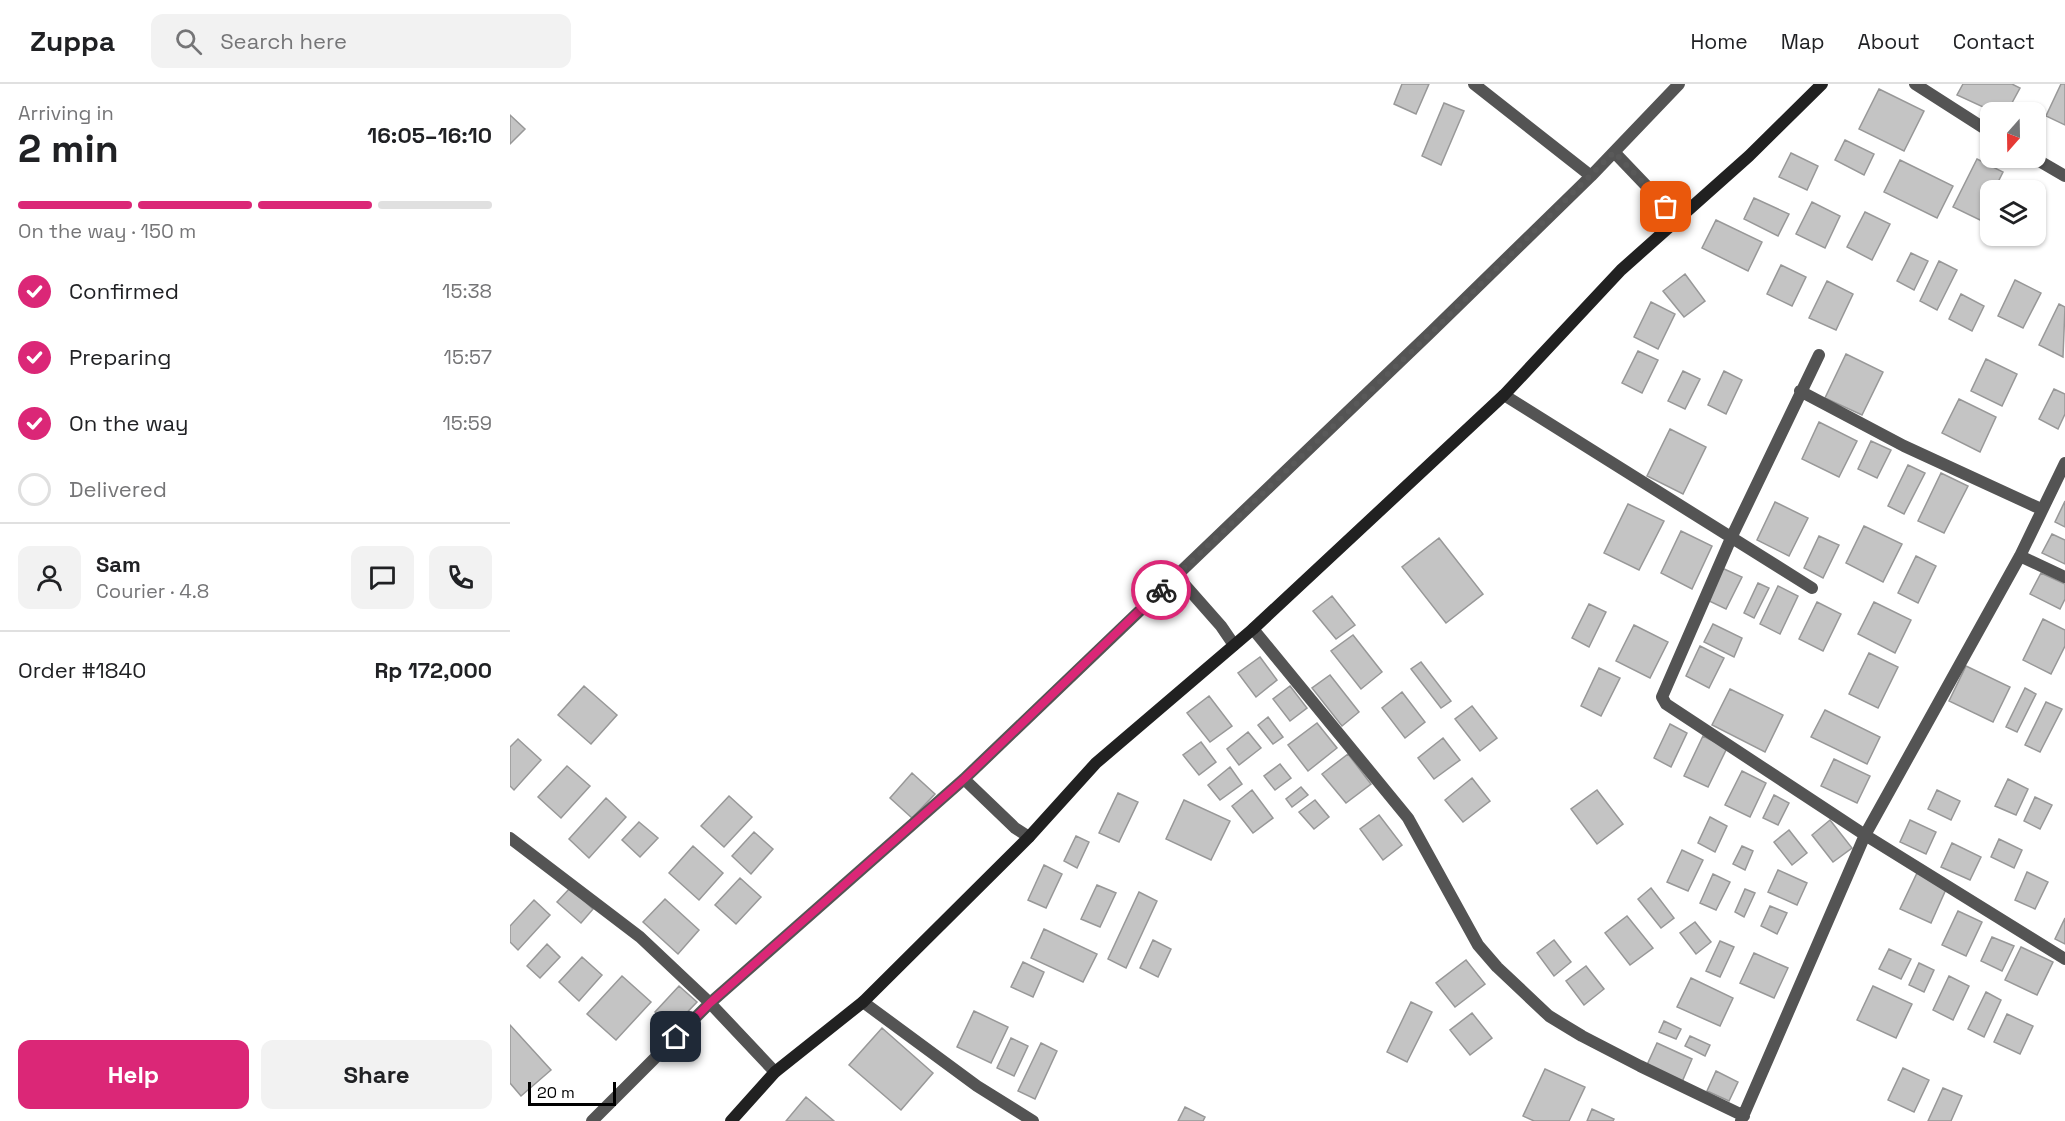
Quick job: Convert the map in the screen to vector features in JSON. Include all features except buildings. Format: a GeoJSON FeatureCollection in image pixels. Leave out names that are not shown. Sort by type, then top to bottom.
{"type":"FeatureCollection","features":[{"type":"Feature","properties":{"kind":"main road"},"geometry":{"type":"LineString","coordinates":[[731,1121],[775,1072],[863,1002],[1029,837],[1096,763],[1253,629],[1504,395],[1621,270],[1749,156],[1822,84]]}},
{"type":"Feature","properties":{"kind":"street"},"geometry":{"type":"LineString","coordinates":[[1474,84],[1591,176]]}},
{"type":"Feature","properties":{"kind":"street"},"geometry":{"type":"LineString","coordinates":[[592,1121],[712,1005],[967,782],[1180,579],[1591,176],[1617,156],[1679,84]]}},
{"type":"Feature","properties":{"kind":"street"},"geometry":{"type":"LineString","coordinates":[[1915,84],[1980,126]]}},
{"type":"Feature","properties":{"kind":"street"},"geometry":{"type":"LineString","coordinates":[[1617,156],[1679,220]]}},
{"type":"Feature","properties":{"kind":"street"},"geometry":{"type":"LineString","coordinates":[[2046,165],[2065,176]]}},
{"type":"Feature","properties":{"kind":"street"},"geometry":{"type":"LineString","coordinates":[[1819,356],[1800,391],[1732,536],[1662,697],[1666,704],[1865,835],[2065,959]]}},
{"type":"Feature","properties":{"kind":"street"},"geometry":{"type":"LineString","coordinates":[[1800,391],[1904,446],[2041,509]]}},
{"type":"Feature","properties":{"kind":"street"},"geometry":{"type":"LineString","coordinates":[[1504,395],[1812,588]]}},
{"type":"Feature","properties":{"kind":"street"},"geometry":{"type":"LineString","coordinates":[[1253,629],[1408,818],[1478,945],[1497,967],[1550,1016],[1582,1036],[1743,1118],[1865,835],[2020,556],[2065,462]]}},
{"type":"Feature","properties":{"kind":"street"},"geometry":{"type":"LineString","coordinates":[[2020,556],[2065,577]]}},
{"type":"Feature","properties":{"kind":"street"},"geometry":{"type":"LineString","coordinates":[[1180,579],[1221,626],[1234,645]]}},
{"type":"Feature","properties":{"kind":"street"},"geometry":{"type":"LineString","coordinates":[[967,782],[1015,828],[1029,837]]}},
{"type":"Feature","properties":{"kind":"street"},"geometry":{"type":"LineString","coordinates":[[510,838],[582,891],[640,938],[712,1005],[775,1072]]}},
{"type":"Feature","properties":{"kind":"street"},"geometry":{"type":"LineString","coordinates":[[863,1002],[977,1086],[1033,1121]]}},
{"type":"Feature","properties":{"kind":"way so far"},"geometry":{"type":"LineString","coordinates":[[1161,590],[1431,333],[1614,152],[1666,207]]}},
{"type":"Feature","properties":{"kind":"route"},"geometry":{"type":"LineString","coordinates":[[676,1037],[710,1003],[964,779],[1161,590]]}}]}
